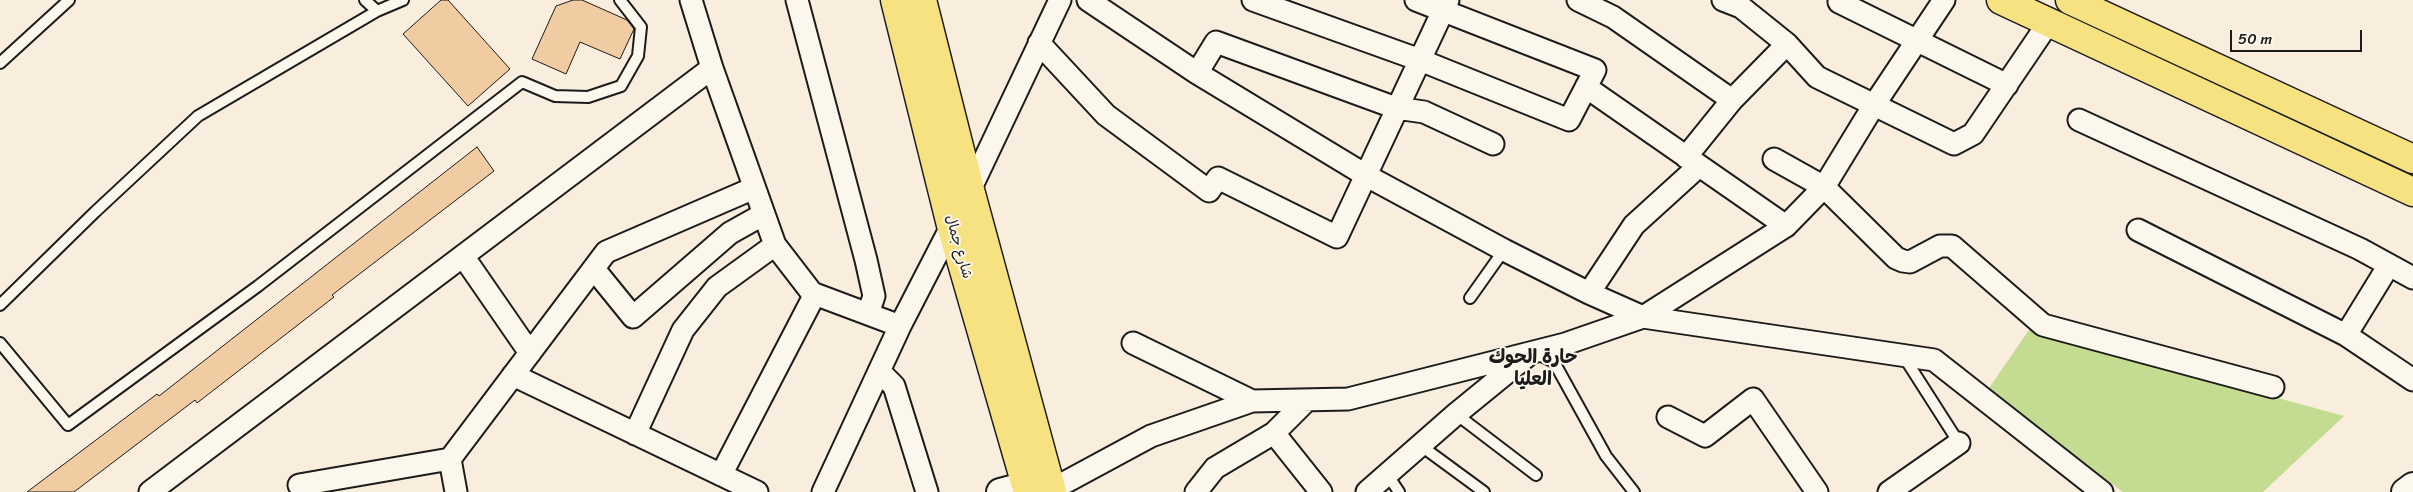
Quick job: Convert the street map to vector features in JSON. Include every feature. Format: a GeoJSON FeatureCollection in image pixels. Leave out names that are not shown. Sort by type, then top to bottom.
{"type":"FeatureCollection","features":[{"type":"Feature","properties":{"kind":"main road","name":"شارع جمال"},"geometry":{"type":"LineString","coordinates":[[895,0],[951,225],[1039,490]]}},
{"type":"Feature","properties":{"kind":"main road","name":"شارع جمال"},"geometry":{"type":"LineString","coordinates":[[922,0],[970,190],[1039,490]]}},
{"type":"Feature","properties":{"kind":"main road"},"geometry":{"type":"LineString","coordinates":[[2001,0],[2413,192]]}},
{"type":"Feature","properties":{"kind":"main road"},"geometry":{"type":"LineString","coordinates":[[2070,0],[2413,159]]}},
{"type":"Feature","properties":{"kind":"street"},"geometry":{"type":"LineString","coordinates":[[691,0],[712,68],[775,245],[815,294],[900,326]]}},
{"type":"Feature","properties":{"kind":"street"},"geometry":{"type":"LineString","coordinates":[[797,0],[838,148],[872,287],[874,296],[868,314]]}},
{"type":"Feature","properties":{"kind":"street"},"geometry":{"type":"LineString","coordinates":[[823,492],[900,326],[970,190],[1060,0]]}},
{"type":"Feature","properties":{"kind":"street"},"geometry":{"type":"LineString","coordinates":[[1088,0],[1197,73],[1367,176],[1504,250],[1589,293],[1643,317],[1934,360],[2102,492]]}},
{"type":"Feature","properties":{"kind":"street"},"geometry":{"type":"LineString","coordinates":[[1253,0],[1420,60],[1569,120],[1595,70],[1445,5],[1416,0]]}},
{"type":"Feature","properties":{"kind":"street"},"geometry":{"type":"LineString","coordinates":[[1578,0],[1613,17],[1732,100]]}},
{"type":"Feature","properties":{"kind":"street"},"geometry":{"type":"LineString","coordinates":[[1723,0],[1740,7],[1787,44],[1816,77],[1954,144],[1973,134],[2049,22]]}},
{"type":"Feature","properties":{"kind":"street"},"geometry":{"type":"LineString","coordinates":[[1000,492],[1039,490],[1150,436],[1252,401],[1348,399],[1564,344],[1643,317],[1786,226],[1824,187],[1874,105],[1944,0]]}},
{"type":"Feature","properties":{"kind":"street"},"geometry":{"type":"LineString","coordinates":[[1839,2],[2006,85]]}},
{"type":"Feature","properties":{"kind":"street"},"geometry":{"type":"LineString","coordinates":[[1039,44],[1106,114],[1208,191],[1218,178],[1337,237],[1445,5]]}},
{"type":"Feature","properties":{"kind":"street"},"geometry":{"type":"LineString","coordinates":[[1197,73],[1216,42],[1396,108],[1424,112],[1493,144]]}},
{"type":"Feature","properties":{"kind":"street"},"geometry":{"type":"LineString","coordinates":[[1589,293],[1634,224],[1693,161],[1732,100],[1787,44]]}},
{"type":"Feature","properties":{"kind":"street"},"geometry":{"type":"LineString","coordinates":[[150,492],[172,485],[464,256],[712,68]]}},
{"type":"Feature","properties":{"kind":"street"},"geometry":{"type":"LineString","coordinates":[[1586,87],[1786,226]]}},
{"type":"Feature","properties":{"kind":"street"},"geometry":{"type":"LineString","coordinates":[[2079,120],[2360,249],[2413,278]]}},
{"type":"Feature","properties":{"kind":"street"},"geometry":{"type":"LineString","coordinates":[[1774,159],[1824,187],[1896,258],[1910,262],[1940,246],[1952,246],[2043,325],[2273,387]]}},
{"type":"Feature","properties":{"kind":"street"},"geometry":{"type":"LineString","coordinates":[[299,485],[450,459],[606,252],[754,188]]}},
{"type":"Feature","properties":{"kind":"street"},"geometry":{"type":"LineString","coordinates":[[594,269],[633,317],[730,233],[764,214]]}},
{"type":"Feature","properties":{"kind":"street"},"geometry":{"type":"LineString","coordinates":[[2138,230],[2346,335],[2413,380]]}},
{"type":"Feature","properties":{"kind":"street"},"geometry":{"type":"LineString","coordinates":[[635,434],[683,330],[717,286],[775,245]]}},
{"type":"Feature","properties":{"kind":"street"},"geometry":{"type":"LineString","coordinates":[[464,256],[530,353]]}},
{"type":"Feature","properties":{"kind":"street"},"geometry":{"type":"LineString","coordinates":[[2346,335],[2389,264]]}},
{"type":"Feature","properties":{"kind":"street"},"geometry":{"type":"LineString","coordinates":[[721,475],[815,294]]}},
{"type":"Feature","properties":{"kind":"street"},"geometry":{"type":"LineString","coordinates":[[1133,344],[1252,401]]}},
{"type":"Feature","properties":{"kind":"street"},"geometry":{"type":"LineString","coordinates":[[1367,492],[1456,414],[1532,352]]}},
{"type":"Feature","properties":{"kind":"street"},"geometry":{"type":"LineString","coordinates":[[879,371],[894,386],[927,492]]}},
{"type":"Feature","properties":{"kind":"street"},"geometry":{"type":"LineString","coordinates":[[513,375],[757,492]]}},
{"type":"Feature","properties":{"kind":"street"},"geometry":{"type":"LineString","coordinates":[[1668,417],[1705,436],[1753,399],[1817,492]]}},
{"type":"Feature","properties":{"kind":"street"},"geometry":{"type":"LineString","coordinates":[[1196,492],[1215,468],[1274,433],[1307,400]]}},
{"type":"Feature","properties":{"kind":"street"},"geometry":{"type":"LineString","coordinates":[[1274,433],[1321,492]]}},
{"type":"Feature","properties":{"kind":"street"},"geometry":{"type":"LineString","coordinates":[[1889,492],[1958,443]]}},
{"type":"Feature","properties":{"kind":"street"},"geometry":{"type":"LineString","coordinates":[[450,459],[456,492]]}},
{"type":"Feature","properties":{"kind":"street"},"geometry":{"type":"LineString","coordinates":[[2405,492],[2413,486]]}},
{"type":"Feature","properties":{"kind":"lane"},"geometry":{"type":"LineString","coordinates":[[0,63],[69,0]]}},
{"type":"Feature","properties":{"kind":"lane"},"geometry":{"type":"LineString","coordinates":[[365,0],[377,11]]}},
{"type":"Feature","properties":{"kind":"lane"},"geometry":{"type":"LineString","coordinates":[[0,305],[198,116],[377,11],[403,0]]}},
{"type":"Feature","properties":{"kind":"lane"},"geometry":{"type":"LineString","coordinates":[[0,343],[68,425],[258,286],[522,82],[555,96],[588,97],[621,86],[638,56],[641,27],[620,0]]}},
{"type":"Feature","properties":{"kind":"lane"},"geometry":{"type":"LineString","coordinates":[[1470,298],[1504,250]]}},
{"type":"Feature","properties":{"kind":"lane"},"geometry":{"type":"LineString","coordinates":[[1532,352],[1554,362],[1606,456],[1634,492]]}},
{"type":"Feature","properties":{"kind":"lane"},"geometry":{"type":"LineString","coordinates":[[1903,355],[1958,443]]}},
{"type":"Feature","properties":{"kind":"lane"},"geometry":{"type":"LineString","coordinates":[[1456,414],[1536,475]]}},
{"type":"Feature","properties":{"kind":"lane"},"geometry":{"type":"LineString","coordinates":[[1420,445],[1484,492]]}},
{"type":"Feature","properties":{"kind":"lane"},"geometry":{"type":"LineString","coordinates":[[1387,474],[1399,492]]}},
{"type":"Feature","properties":{"kind":"green space"},"geometry":{"type":"Polygon","coordinates":[[[2029,330],[2344,416],[2263,492],[2123,492],[1987,391],[2029,330]]]}},
{"type":"Feature","properties":{"kind":"building"},"geometry":{"type":"Polygon","coordinates":[[[441,0],[448,0],[510,69],[468,106],[403,34],[441,0]]]}},
{"type":"Feature","properties":{"kind":"building"},"geometry":{"type":"Polygon","coordinates":[[[573,0],[582,0],[627,20],[634,29],[620,59],[580,42],[566,74],[532,59],[556,6],[573,0]]]}},
{"type":"Feature","properties":{"kind":"building"},"geometry":{"type":"Polygon","coordinates":[[[477,147],[494,171],[332,295],[334,297],[197,403],[195,400],[74,492],[27,492],[157,394],[159,396],[477,147]]]}},
{"type":"Feature","properties":{"kind":"district","name":"حارة الحوك العليا"},"geometry":{"type":"Point","coordinates":[1533,369]}}]}
